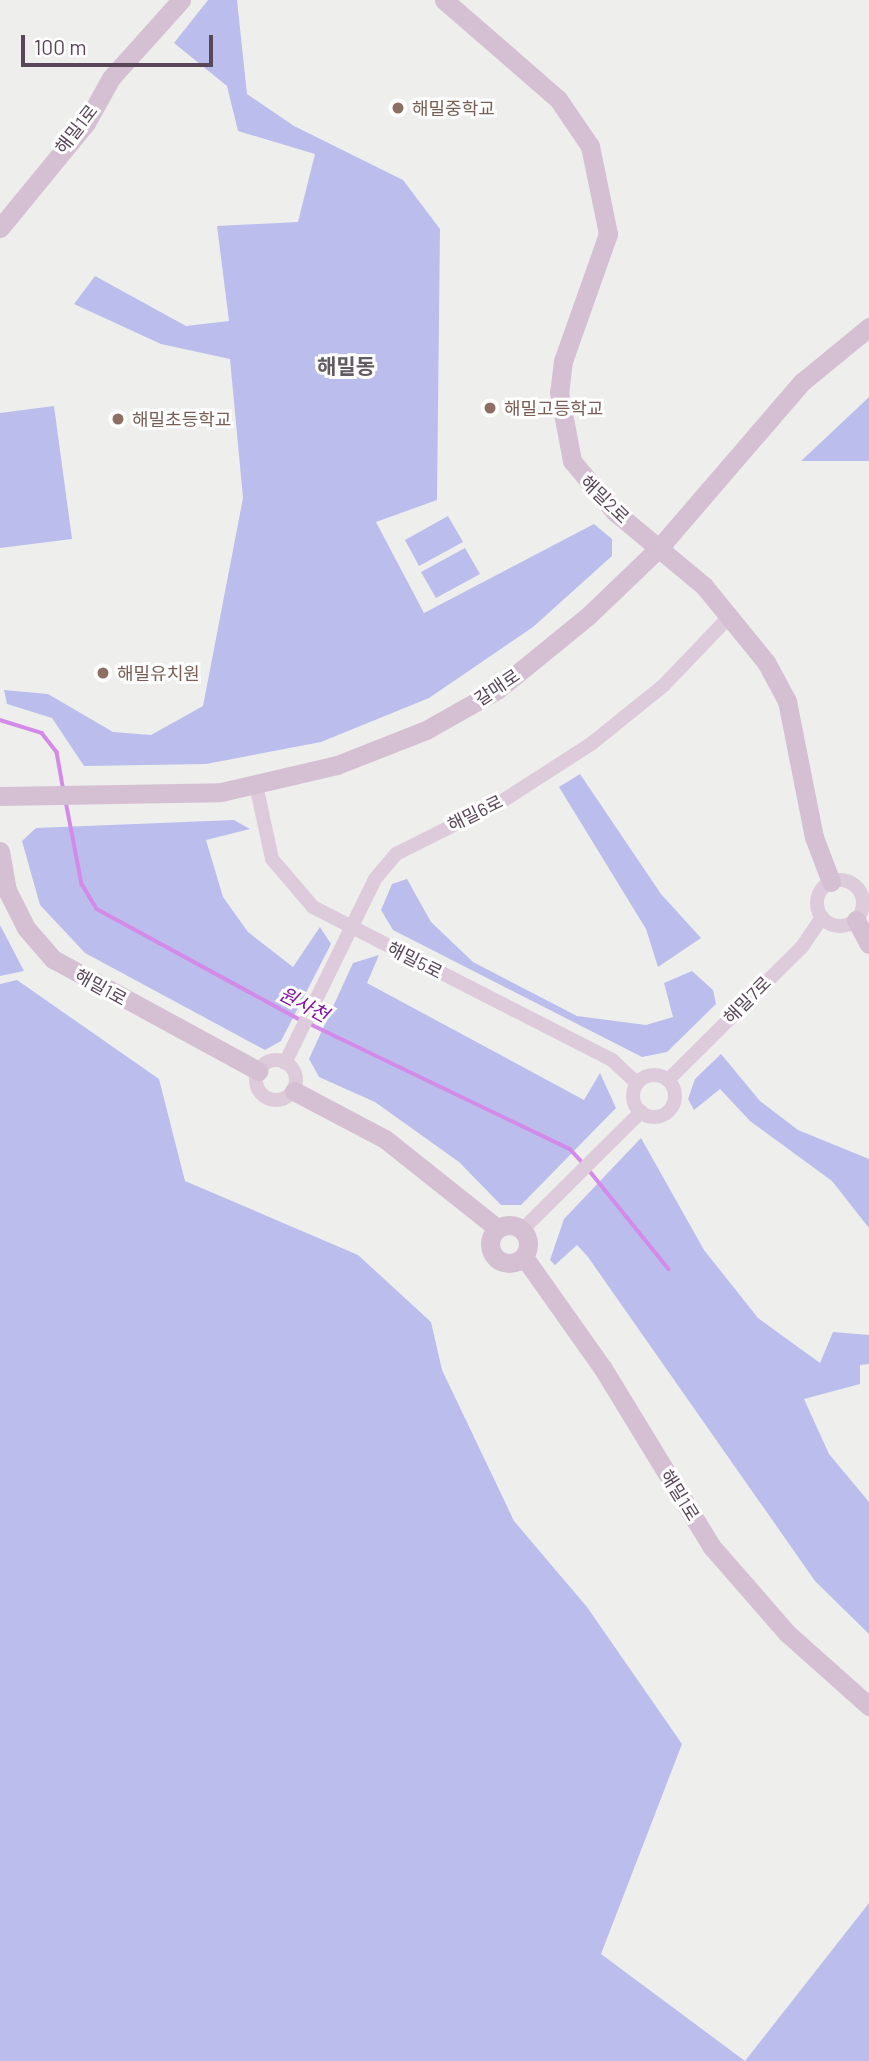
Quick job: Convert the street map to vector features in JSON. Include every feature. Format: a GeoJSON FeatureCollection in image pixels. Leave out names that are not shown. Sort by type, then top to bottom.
{"type":"FeatureCollection","features":[{"type":"Feature","properties":{"kind":"street","name":"해밀1로"},"geometry":{"type":"LineString","coordinates":[[0,228],[86,123],[111,78],[181,0]]}},
{"type":"Feature","properties":{"kind":"street","name":"해밀2로"},"geometry":{"type":"LineString","coordinates":[[444,0],[558,99],[590,146],[608,234],[563,361],[562,421],[576,471],[731,615],[787,701],[814,837],[831,882]]}},
{"type":"Feature","properties":{"kind":"street","name":"갈매로"},"geometry":{"type":"LineString","coordinates":[[0,796],[220,792],[256,785],[389,748],[498,690],[659,548],[802,382],[869,327]]}},
{"type":"Feature","properties":{"kind":"street","name":"해밀6로"},"geometry":{"type":"LineString","coordinates":[[285,1063],[375,879],[396,854],[504,800],[591,744],[664,685],[731,615]]}},
{"type":"Feature","properties":{"kind":"street","name":"해밀5로"},"geometry":{"type":"LineString","coordinates":[[256,785],[264,835],[281,875],[313,907],[612,1060],[637,1083]]}},
{"type":"Feature","properties":{"kind":"street","name":"해밀1로"},"geometry":{"type":"LineString","coordinates":[[0,851],[7,890],[26,928],[53,958],[258,1071]]}},
{"type":"Feature","properties":{"kind":"street"},"geometry":{"type":"LineString","coordinates":[[856,919],[835,925],[822,917],[818,897],[831,882],[857,887],[863,900],[856,919],[869,944]]}},
{"type":"Feature","properties":{"kind":"street","name":"해밀7로"},"geometry":{"type":"LineString","coordinates":[[668,1080],[802,947],[822,917]]}},
{"type":"Feature","properties":{"kind":"street"},"geometry":{"type":"LineString","coordinates":[[272,1060],[285,1063],[296,1073],[294,1091],[281,1100],[264,1096],[258,1071],[272,1060]]}},
{"type":"Feature","properties":{"kind":"street"},"geometry":{"type":"LineString","coordinates":[[649,1076],[668,1080],[672,1107],[654,1116],[641,1112],[634,1101],[637,1083],[649,1076]]}},
{"type":"Feature","properties":{"kind":"street"},"geometry":{"type":"LineString","coordinates":[[294,1091],[427,1168],[498,1229],[522,1230],[641,1112]]}},
{"type":"Feature","properties":{"kind":"street"},"geometry":{"type":"LineString","coordinates":[[498,1229],[490,1244],[494,1255],[508,1263],[524,1257],[528,1240],[522,1230]]}},
{"type":"Feature","properties":{"kind":"street","name":"해밀1로"},"geometry":{"type":"LineString","coordinates":[[524,1257],[594,1356],[712,1547],[787,1633],[869,1706]]}},
{"type":"Feature","properties":{"kind":"shaded area"},"geometry":{"type":"Polygon","coordinates":[[[208,0],[237,0],[247,94],[294,126],[403,180],[440,229],[437,500],[376,522],[424,613],[594,524],[612,539],[612,556],[533,627],[429,698],[321,742],[206,764],[84,766],[52,718],[7,704],[4,690],[48,694],[113,732],[151,735],[203,706],[243,498],[230,359],[161,344],[74,304],[95,276],[186,326],[229,321],[217,226],[298,222],[315,154],[238,131],[227,86],[174,43],[208,0]]]}},
{"type":"Feature","properties":{"kind":"shaded area"},"geometry":{"type":"Polygon","coordinates":[[[869,397],[869,461],[801,461],[832,432],[869,397]]]}},
{"type":"Feature","properties":{"kind":"shaded area"},"geometry":{"type":"Polygon","coordinates":[[[54,406],[72,539],[0,548],[0,413],[54,406]]]}},
{"type":"Feature","properties":{"kind":"shaded area"},"geometry":{"type":"Polygon","coordinates":[[[448,516],[463,542],[419,566],[405,540],[448,516]]]}},
{"type":"Feature","properties":{"kind":"shaded area"},"geometry":{"type":"Polygon","coordinates":[[[465,548],[480,574],[436,598],[421,572],[465,548]]]}},
{"type":"Feature","properties":{"kind":"shaded area"},"geometry":{"type":"Polygon","coordinates":[[[580,774],[661,894],[701,938],[658,967],[646,929],[559,787],[580,774]]]}},
{"type":"Feature","properties":{"kind":"shaded area"},"geometry":{"type":"Polygon","coordinates":[[[234,820],[250,829],[206,840],[223,897],[248,932],[293,967],[320,927],[331,944],[281,1041],[265,1050],[85,953],[40,905],[22,841],[36,828],[234,820]]]}},
{"type":"Feature","properties":{"kind":"shaded area"},"geometry":{"type":"Polygon","coordinates":[[[407,879],[431,922],[473,962],[577,1016],[646,1025],[673,1017],[664,983],[692,971],[713,990],[716,1004],[667,1052],[642,1057],[393,930],[381,910],[392,884],[407,879]]]}},
{"type":"Feature","properties":{"kind":"shaded area"},"geometry":{"type":"Polygon","coordinates":[[[0,925],[24,971],[0,976],[0,925]]]}},
{"type":"Feature","properties":{"kind":"shaded area"},"geometry":{"type":"Polygon","coordinates":[[[379,955],[367,983],[584,1100],[600,1073],[616,1108],[521,1205],[501,1205],[459,1162],[375,1102],[319,1077],[309,1059],[353,963],[379,955]]]}},
{"type":"Feature","properties":{"kind":"shaded area"},"geometry":{"type":"Polygon","coordinates":[[[17,980],[159,1079],[185,1181],[358,1255],[431,1322],[442,1370],[514,1521],[587,1607],[682,1744],[601,1954],[745,2061],[0,2061],[0,984],[17,980]]]}},
{"type":"Feature","properties":{"kind":"shaded area"},"geometry":{"type":"Polygon","coordinates":[[[721,1054],[760,1101],[798,1130],[869,1159],[869,1228],[832,1181],[750,1121],[720,1089],[694,1110],[688,1099],[695,1079],[721,1054]]]}},
{"type":"Feature","properties":{"kind":"shaded area"},"geometry":{"type":"Polygon","coordinates":[[[641,1138],[704,1250],[758,1318],[820,1363],[833,1332],[869,1335],[869,1364],[860,1365],[860,1384],[804,1399],[829,1454],[869,1502],[869,1634],[815,1581],[588,1257],[577,1245],[555,1265],[550,1260],[564,1219],[641,1138]]]}},
{"type":"Feature","properties":{"kind":"shaded area"},"geometry":{"type":"Polygon","coordinates":[[[869,1903],[869,2061],[745,2061],[869,1903]]]}},
{"type":"Feature","properties":{"kind":"waterway","name":"원사천"},"geometry":{"type":"LineString","coordinates":[[0,720],[42,733],[57,752],[63,787]]}},
{"type":"Feature","properties":{"kind":"waterway","name":"원사천"},"geometry":{"type":"LineString","coordinates":[[66,801],[82,884],[97,909],[301,1020]]}},
{"type":"Feature","properties":{"kind":"waterway","name":"원사천"},"geometry":{"type":"LineString","coordinates":[[308,1023],[570,1149],[584,1164]]}},
{"type":"Feature","properties":{"kind":"waterway","name":"원사천"},"geometry":{"type":"LineString","coordinates":[[589,1170],[669,1269]]}},
{"type":"Feature","properties":{"kind":"place","name":"해밀중학교"},"geometry":{"type":"Point","coordinates":[398,108]}},
{"type":"Feature","properties":{"kind":"place","name":"해밀고등학교"},"geometry":{"type":"Point","coordinates":[490,408]}},
{"type":"Feature","properties":{"kind":"place","name":"해밀초등학교"},"geometry":{"type":"Point","coordinates":[118,419]}},
{"type":"Feature","properties":{"kind":"place","name":"해밀유치원"},"geometry":{"type":"Point","coordinates":[103,673]}},
{"type":"Feature","properties":{"kind":"district","name":"해밀동"},"geometry":{"type":"Point","coordinates":[346,366]}}]}
